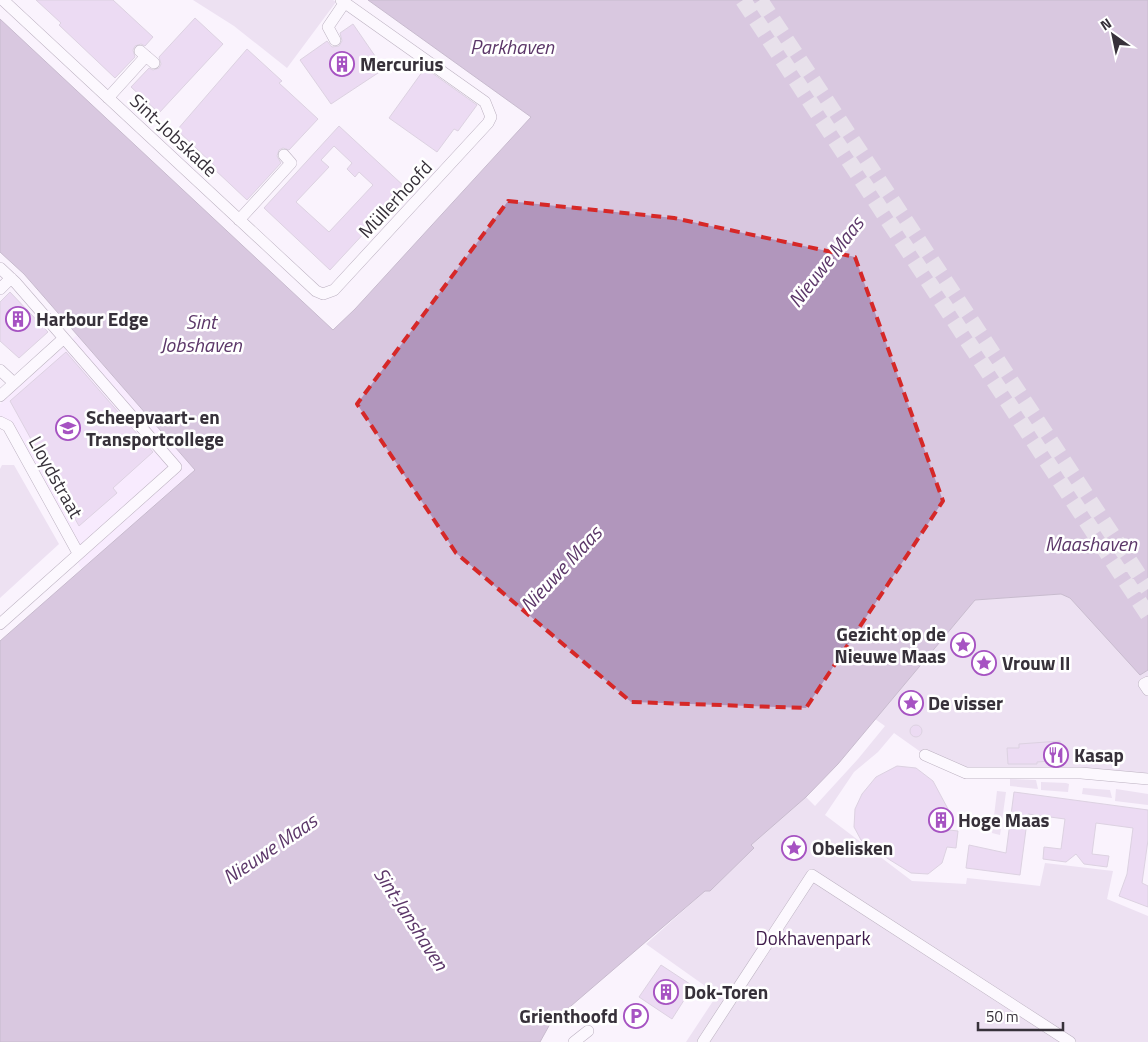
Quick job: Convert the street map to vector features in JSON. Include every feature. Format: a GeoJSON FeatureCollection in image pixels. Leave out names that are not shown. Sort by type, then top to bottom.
{"type":"FeatureCollection","features":[{"type":"Feature","properties":{"kind":"street","name":"Sint-Jobskade"},"geometry":{"type":"LineString","coordinates":[[3,0],[316,290],[323,294]]}},
{"type":"Feature","properties":{"kind":"street"},"geometry":{"type":"LineString","coordinates":[[335,40],[328,27],[343,1]]}},
{"type":"Feature","properties":{"kind":"street","name":"Müllerhoofd"},"geometry":{"type":"LineString","coordinates":[[323,294],[334,290],[489,122],[490,111],[485,102],[343,1]]}},
{"type":"Feature","properties":{"kind":"street"},"geometry":{"type":"LineString","coordinates":[[108,98],[147,57]]}},
{"type":"Feature","properties":{"kind":"street"},"geometry":{"type":"LineString","coordinates":[[240,220],[291,163],[284,155]]}},
{"type":"Feature","properties":{"kind":"street"},"geometry":{"type":"LineString","coordinates":[[0,268],[11,278],[176,468],[0,624]]}},
{"type":"Feature","properties":{"kind":"street"},"geometry":{"type":"LineString","coordinates":[[0,289],[11,278]]}},
{"type":"Feature","properties":{"kind":"street"},"geometry":{"type":"LineString","coordinates":[[0,396],[63,338]]}},
{"type":"Feature","properties":{"kind":"street"},"geometry":{"type":"LineString","coordinates":[[0,370],[14,383]]}},
{"type":"Feature","properties":{"kind":"street","name":"Lloydstraat"},"geometry":{"type":"LineString","coordinates":[[0,422],[8,426],[78,553]]}},
{"type":"Feature","properties":{"kind":"street"},"geometry":{"type":"LineString","coordinates":[[925,755],[966,773],[1081,773],[1148,779]]}},
{"type":"Feature","properties":{"kind":"street"},"geometry":{"type":"LineString","coordinates":[[704,1042],[812,875],[1070,1042]]}},
{"type":"Feature","properties":{"kind":"street"},"geometry":{"type":"LineString","coordinates":[[574,1042],[588,1032]]}},
{"type":"Feature","properties":{"kind":"highlighted area"},"geometry":{"type":"Polygon","coordinates":[[[508,201],[674,218],[855,257],[943,501],[806,708],[631,702],[456,553],[357,404],[508,201]]]}},
{"type":"Feature","properties":{"kind":"shaded area"},"geometry":{"type":"Polygon","coordinates":[[[77,335],[195,470],[82,570],[0,420],[0,404],[77,335]]]}},
{"type":"Feature","properties":{"kind":"green space"},"geometry":{"type":"Polygon","coordinates":[[[193,0],[333,0],[336,2],[287,68],[234,26],[193,0]]]}},
{"type":"Feature","properties":{"kind":"green space"},"geometry":{"type":"Polygon","coordinates":[[[2,465],[14,465],[59,544],[0,598],[0,469],[2,465]]]}},
{"type":"Feature","properties":{"kind":"green space","name":"Dokhavenpark"},"geometry":{"type":"Polygon","coordinates":[[[1061,594],[1070,598],[1140,674],[1148,670],[1148,779],[984,775],[925,755],[894,733],[878,752],[854,772],[825,815],[912,881],[966,884],[967,878],[1040,886],[1045,863],[1113,871],[1107,899],[1148,916],[1148,1042],[686,1042],[719,992],[711,987],[708,988],[646,944],[705,891],[710,891],[754,848],[751,845],[806,797],[815,806],[885,726],[875,719],[975,600],[1061,594]]]}},
{"type":"Feature","properties":{"kind":"green space"},"geometry":{"type":"Polygon","coordinates":[[[1010,779],[1036,780],[1038,789],[1010,786],[1010,779]]]}},
{"type":"Feature","properties":{"kind":"green space"},"geometry":{"type":"Polygon","coordinates":[[[1041,782],[1069,784],[1068,792],[1041,790],[1041,782]]]}},
{"type":"Feature","properties":{"kind":"green space"},"geometry":{"type":"Polygon","coordinates":[[[1083,788],[1110,790],[1112,798],[1082,794],[1083,788]]]}},
{"type":"Feature","properties":{"kind":"green space"},"geometry":{"type":"Polygon","coordinates":[[[1116,789],[1148,794],[1148,805],[1115,801],[1116,789]]]}},
{"type":"Feature","properties":{"kind":"green space"},"geometry":{"type":"Polygon","coordinates":[[[997,791],[1006,792],[1000,835],[992,833],[997,791]]]}},
{"type":"Feature","properties":{"kind":"water"},"geometry":{"type":"Polygon","coordinates":[[[368,0],[1148,0],[1148,670],[1140,675],[1070,598],[1061,594],[975,600],[838,764],[806,797],[751,845],[754,848],[710,891],[705,891],[550,1024],[540,1042],[0,1042],[0,641],[195,470],[24,274],[0,252],[0,19],[333,330],[355,309],[531,117],[368,0]]]}},
{"type":"Feature","properties":{"kind":"building"},"geometry":{"type":"Polygon","coordinates":[[[36,0],[113,0],[153,37],[145,46],[141,44],[135,46],[133,50],[135,57],[115,78],[59,25],[61,23],[36,0]]]}},
{"type":"Feature","properties":{"kind":"building"},"geometry":{"type":"Polygon","coordinates":[[[195,18],[223,44],[159,113],[131,87],[149,68],[153,70],[159,68],[161,64],[159,57],[195,18]]]}},
{"type":"Feature","properties":{"kind":"building","name":"Mercurius"},"geometry":{"type":"Polygon","coordinates":[[[353,24],[384,69],[331,104],[300,60],[327,41],[332,47],[339,46],[342,41],[340,33],[353,24]]]}},
{"type":"Feature","properties":{"kind":"building"},"geometry":{"type":"Polygon","coordinates":[[[247,49],[282,81],[279,83],[318,119],[289,150],[283,148],[279,150],[277,156],[281,163],[247,200],[177,130],[247,49]]]}},
{"type":"Feature","properties":{"kind":"building"},"geometry":{"type":"Polygon","coordinates":[[[425,68],[477,105],[458,131],[454,129],[437,152],[389,118],[425,68]]]}},
{"type":"Feature","properties":{"kind":"building"},"geometry":{"type":"Polygon","coordinates":[[[339,126],[406,188],[330,270],[264,208],[339,126]],[[334,146],[321,160],[329,167],[296,202],[329,232],[373,185],[359,172],[355,177],[347,169],[352,163],[334,146]]]}},
{"type":"Feature","properties":{"kind":"building","name":"Harbour Edge"},"geometry":{"type":"Polygon","coordinates":[[[10,292],[48,332],[19,358],[0,341],[0,302],[10,292]]]}},
{"type":"Feature","properties":{"kind":"building"},"geometry":{"type":"Polygon","coordinates":[[[66,352],[153,452],[113,488],[117,493],[79,526],[10,401],[66,352]]]}},
{"type":"Feature","properties":{"kind":"building"},"geometry":{"type":"Polygon","coordinates":[[[914,725],[918,725],[922,731],[918,737],[914,737],[910,733],[910,729],[914,725]]]}},
{"type":"Feature","properties":{"kind":"building"},"geometry":{"type":"Polygon","coordinates":[[[1060,741],[1061,756],[1050,757],[1050,761],[1037,762],[1037,764],[1008,764],[1007,748],[1019,748],[1019,744],[1060,741]]]}},
{"type":"Feature","properties":{"kind":"building","name":"Hoge Maas"},"geometry":{"type":"Polygon","coordinates":[[[897,766],[916,768],[933,781],[948,809],[949,830],[958,831],[956,848],[947,847],[942,863],[928,874],[911,873],[890,860],[861,840],[854,827],[855,809],[862,794],[876,777],[897,766]]]}},
{"type":"Feature","properties":{"kind":"building"},"geometry":{"type":"Polygon","coordinates":[[[1014,792],[1148,810],[1148,840],[1142,883],[1148,886],[1148,907],[1119,896],[1127,874],[1133,828],[1096,823],[1092,854],[1109,856],[1107,867],[1084,864],[1076,854],[1066,862],[1043,859],[1044,847],[1061,849],[1065,819],[1028,814],[1020,875],[966,868],[969,845],[1006,853],[1014,792]]]}},
{"type":"Feature","properties":{"kind":"building","name":"Dok-Toren"},"geometry":{"type":"Polygon","coordinates":[[[661,965],[693,986],[672,1019],[639,997],[661,965]]]}},
{"type":"Feature","properties":{"kind":"tunnel"},"geometry":{"type":"LineString","coordinates":[[743,0],[1148,615]]}},
{"type":"Feature","properties":{"kind":"tunnel"},"geometry":{"type":"LineString","coordinates":[[760,0],[1148,589]]}},
{"type":"Feature","properties":{"kind":"place","name":"Mercurius"},"geometry":{"type":"Point","coordinates":[342,64]}},
{"type":"Feature","properties":{"kind":"place","name":"Harbour Edge"},"geometry":{"type":"Point","coordinates":[18,319]}},
{"type":"Feature","properties":{"kind":"place","name":"Scheepvaart- en Transportcollege"},"geometry":{"type":"Point","coordinates":[68,428]}},
{"type":"Feature","properties":{"kind":"place","name":"Gezicht op de Nieuwe Maas"},"geometry":{"type":"Point","coordinates":[963,645]}},
{"type":"Feature","properties":{"kind":"place","name":"Vrouw II"},"geometry":{"type":"Point","coordinates":[984,663]}},
{"type":"Feature","properties":{"kind":"place","name":"De visser"},"geometry":{"type":"Point","coordinates":[911,703]}},
{"type":"Feature","properties":{"kind":"place","name":"Kasap"},"geometry":{"type":"Point","coordinates":[1056,755]}},
{"type":"Feature","properties":{"kind":"place","name":"Hoge Maas"},"geometry":{"type":"Point","coordinates":[941,820]}},
{"type":"Feature","properties":{"kind":"place","name":"Obelisken"},"geometry":{"type":"Point","coordinates":[794,848]}},
{"type":"Feature","properties":{"kind":"place","name":"Dok-Toren"},"geometry":{"type":"Point","coordinates":[666,992]}},
{"type":"Feature","properties":{"kind":"place","name":"Grienthoofd"},"geometry":{"type":"Point","coordinates":[636,1016]}},
{"type":"Feature","properties":{"kind":"water label","name":"Parkhaven"},"geometry":{"type":"Point","coordinates":[512,47]}},
{"type":"Feature","properties":{"kind":"water label","name":"Nieuwe Maas"},"geometry":{"type":"Point","coordinates":[826,262]}},
{"type":"Feature","properties":{"kind":"water label","name":"Sint Jobshaven"},"geometry":{"type":"Point","coordinates":[201,334]}},
{"type":"Feature","properties":{"kind":"water label","name":"Maashaven"},"geometry":{"type":"Point","coordinates":[1091,544]}},
{"type":"Feature","properties":{"kind":"water label","name":"Nieuwe Maas"},"geometry":{"type":"Point","coordinates":[561,569]}},
{"type":"Feature","properties":{"kind":"water label","name":"Nieuwe Maas"},"geometry":{"type":"Point","coordinates":[270,849]}},
{"type":"Feature","properties":{"kind":"water label","name":"Sint-Janshaven"},"geometry":{"type":"Point","coordinates":[411,919]}}]}
